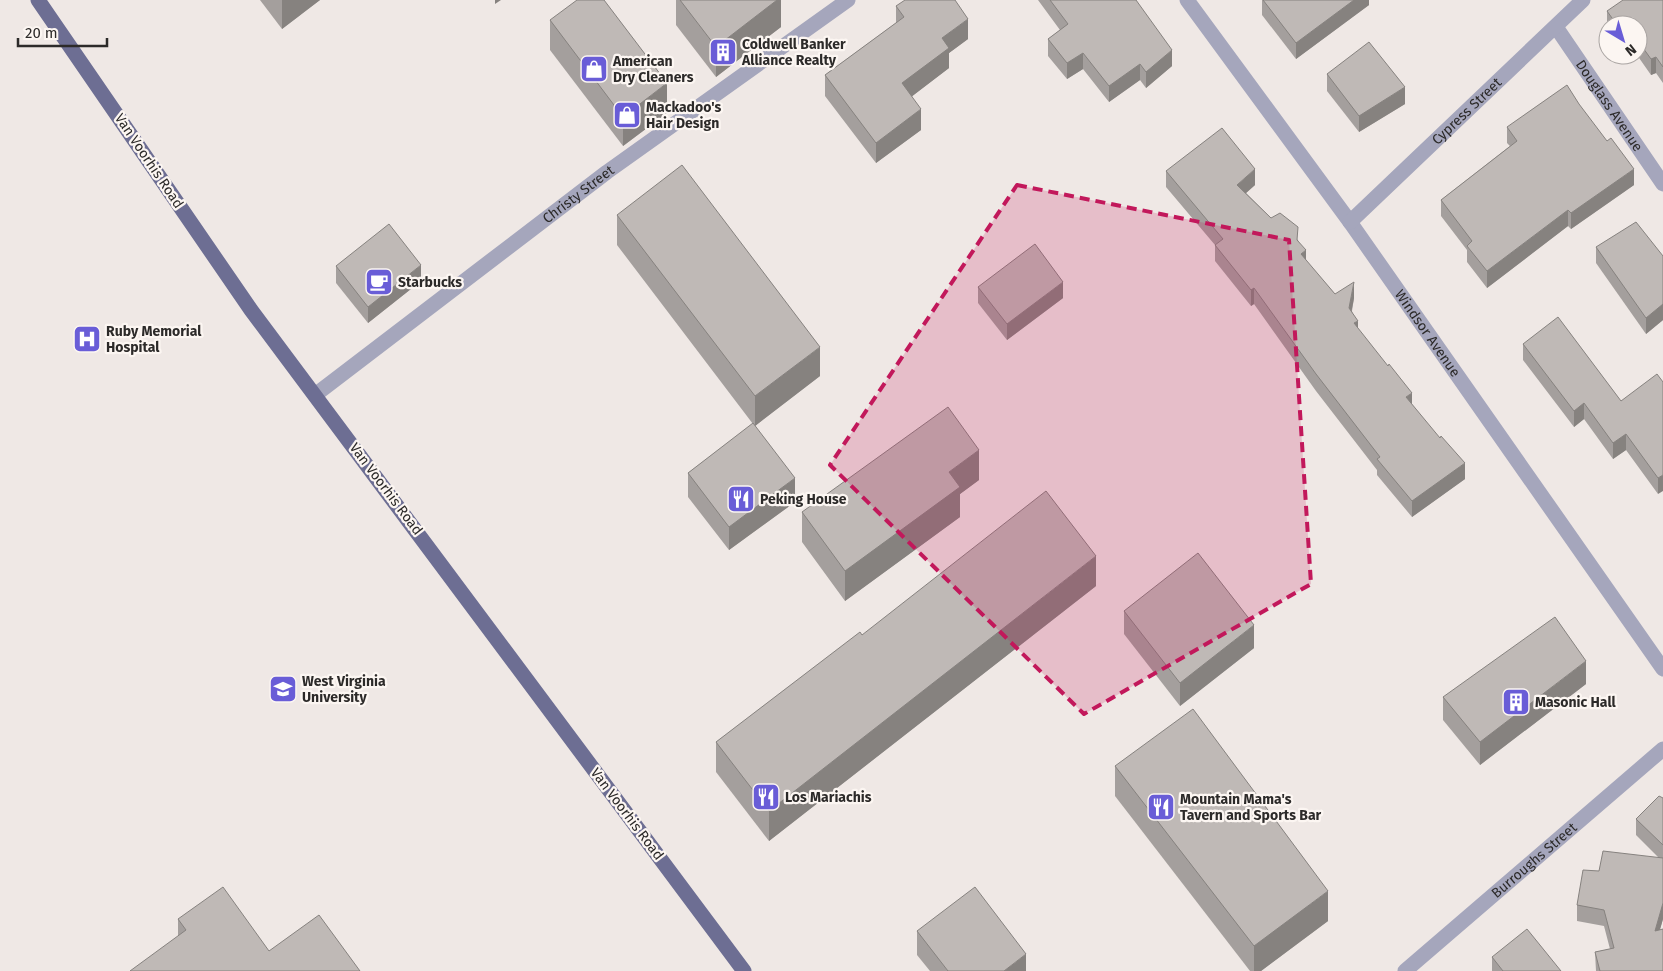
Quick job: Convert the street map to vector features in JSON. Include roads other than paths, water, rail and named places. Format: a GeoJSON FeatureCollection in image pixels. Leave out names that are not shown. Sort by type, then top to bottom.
{"type":"FeatureCollection","features":[{"type":"Feature","properties":{"kind":"main road","name":"Van Voorhis Road"},"geometry":{"type":"LineString","coordinates":[[38,0],[240,294],[744,971]]}},
{"type":"Feature","properties":{"kind":"street","name":"Christy Street"},"geometry":{"type":"LineString","coordinates":[[315,395],[607,172],[848,0]]}},
{"type":"Feature","properties":{"kind":"street","name":"Windsor Avenue"},"geometry":{"type":"LineString","coordinates":[[1187,0],[1350,222],[1663,669]]}},
{"type":"Feature","properties":{"kind":"street","name":"Cypress Street"},"geometry":{"type":"LineString","coordinates":[[1350,222],[1583,0]]}},
{"type":"Feature","properties":{"kind":"street","name":"Douglass Avenue"},"geometry":{"type":"LineString","coordinates":[[1556,27],[1663,184]]}},
{"type":"Feature","properties":{"kind":"street","name":"Burroughs Street"},"geometry":{"type":"LineString","coordinates":[[1405,971],[1663,749]]}},
{"type":"Feature","properties":{"kind":"place","name":"Coldwell Banker Alliance Realty"},"geometry":{"type":"Point","coordinates":[723,52]}},
{"type":"Feature","properties":{"kind":"place","name":"American Dry Cleaners"},"geometry":{"type":"Point","coordinates":[594,69]}},
{"type":"Feature","properties":{"kind":"place","name":"Mackadoo's Hair Design"},"geometry":{"type":"Point","coordinates":[627,115]}},
{"type":"Feature","properties":{"kind":"place","name":"Starbucks"},"geometry":{"type":"Point","coordinates":[379,282]}},
{"type":"Feature","properties":{"kind":"place","name":"Ruby Memorial Hospital"},"geometry":{"type":"Point","coordinates":[87,339]}},
{"type":"Feature","properties":{"kind":"place","name":"Peking House"},"geometry":{"type":"Point","coordinates":[741,499]}},
{"type":"Feature","properties":{"kind":"place","name":"West Virginia University"},"geometry":{"type":"Point","coordinates":[283,689]}},
{"type":"Feature","properties":{"kind":"place","name":"Masonic Hall"},"geometry":{"type":"Point","coordinates":[1516,702]}},
{"type":"Feature","properties":{"kind":"place","name":"Los Mariachis"},"geometry":{"type":"Point","coordinates":[766,797]}},
{"type":"Feature","properties":{"kind":"place","name":"Mountain Mama's Tavern and Sports Bar"},"geometry":{"type":"Point","coordinates":[1161,807]}}]}
